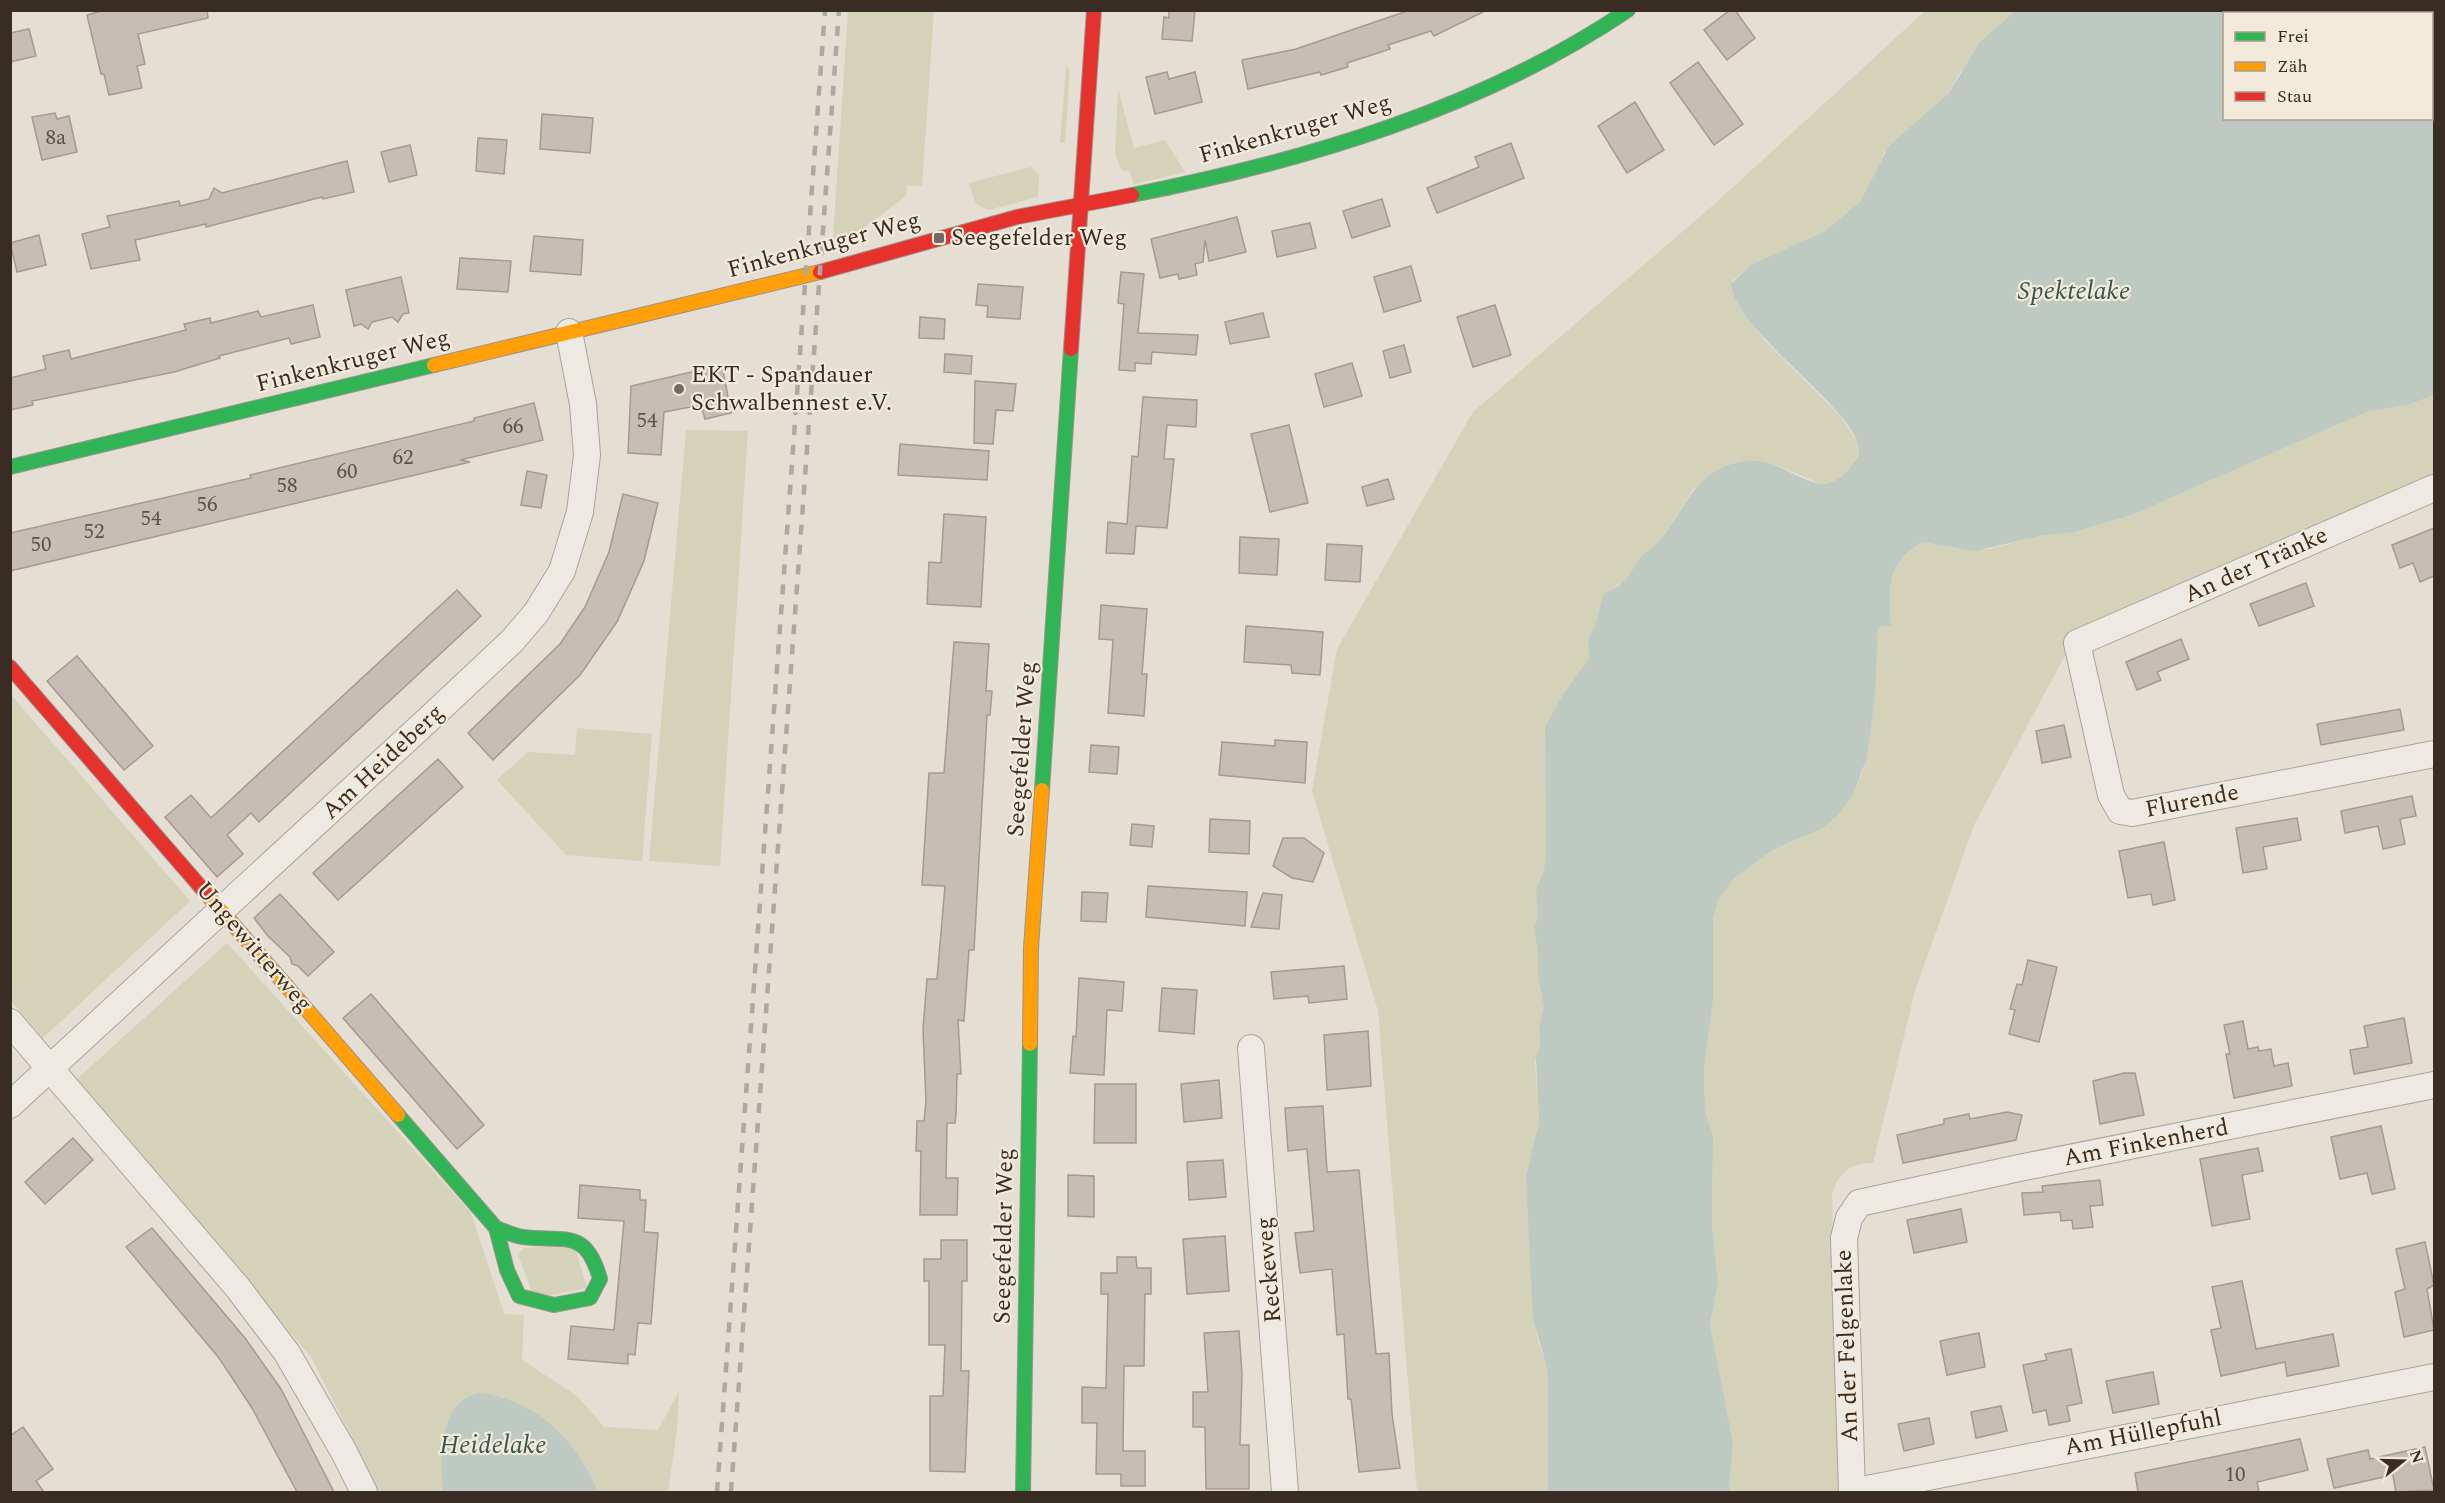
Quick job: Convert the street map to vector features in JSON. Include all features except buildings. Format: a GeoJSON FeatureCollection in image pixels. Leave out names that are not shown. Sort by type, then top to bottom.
{"type":"FeatureCollection","features":[{"type":"Feature","properties":{"kind":"street","name":"Seegefelder Weg"},"geometry":{"type":"LineString","coordinates":[[1023,1492],[1031,948],[1094,10]]}},
{"type":"Feature","properties":{"kind":"street","name":"Finkenkruger Weg"},"geometry":{"type":"LineString","coordinates":[[10,467],[864,261],[1017,217],[1255,167],[1324,149],[1384,130],[1466,98],[1526,71],[1591,35],[1628,10]]}},
{"type":"Feature","properties":{"kind":"street","name":"Am Heideberg"},"geometry":{"type":"LineString","coordinates":[[10,1105],[512,641],[536,613],[562,571],[580,512],[587,455],[583,404],[569,332]]}},
{"type":"Feature","properties":{"kind":"street","name":"An der Tränke"},"geometry":{"type":"LineString","coordinates":[[2077,643],[2434,488]]}},
{"type":"Feature","properties":{"kind":"street","name":"Flurende"},"geometry":{"type":"LineString","coordinates":[[2077,643],[2110,795],[2120,811],[2132,813],[2434,754]]}},
{"type":"Feature","properties":{"kind":"street","name":"Ungewitterweg"},"geometry":{"type":"LineString","coordinates":[[10,667],[496,1228],[507,1270],[519,1296],[536,1304],[568,1306],[590,1298],[600,1279],[596,1257],[584,1245],[558,1237],[524,1237],[496,1228]]}},
{"type":"Feature","properties":{"kind":"street"},"geometry":{"type":"LineString","coordinates":[[10,1022],[238,1288],[287,1353],[344,1452],[364,1492]]}},
{"type":"Feature","properties":{"kind":"street","name":"Reckeweg"},"geometry":{"type":"LineString","coordinates":[[1251,1048],[1285,1492]]}},
{"type":"Feature","properties":{"kind":"street","name":"Am Finkenherd"},"geometry":{"type":"LineString","coordinates":[[1859,1203],[2434,1085]]}},
{"type":"Feature","properties":{"kind":"street","name":"An der Felgenlake"},"geometry":{"type":"LineString","coordinates":[[1852,1492],[1844,1238],[1849,1218],[1859,1203]]}},
{"type":"Feature","properties":{"kind":"street","name":"Am Hüllepfuhl"},"geometry":{"type":"LineString","coordinates":[[1852,1492],[2434,1377]]}},
{"type":"Feature","properties":{"kind":"shaded area"},"geometry":{"type":"Polygon","coordinates":[[[848,11],[934,11],[922,186],[907,185],[906,196],[832,252],[848,11]]]}},
{"type":"Feature","properties":{"kind":"shaded area"},"geometry":{"type":"Polygon","coordinates":[[[1925,11],[2016,11],[2003,21],[1959,74],[1949,93],[1884,153],[1875,178],[1861,201],[1825,231],[1751,265],[1733,280],[1731,288],[1739,306],[1764,340],[1840,416],[1859,444],[1858,454],[1850,468],[1832,483],[1821,484],[1779,466],[1756,461],[1742,461],[1717,471],[1693,489],[1662,539],[1637,563],[1624,582],[1603,595],[1597,620],[1588,640],[1589,658],[1562,696],[1545,727],[1546,854],[1544,870],[1536,890],[1538,916],[1534,928],[1538,977],[1544,1007],[1539,1036],[1540,1046],[1535,1062],[1539,1122],[1526,1176],[1537,1338],[1547,1368],[1548,1492],[1417,1492],[1378,1011],[1312,791],[1337,649],[1473,412],[1718,201],[1925,11]]]}},
{"type":"Feature","properties":{"kind":"shaded area"},"geometry":{"type":"Polygon","coordinates":[[[1066,66],[1070,69],[1065,143],[1060,143],[1066,66]]]}},
{"type":"Feature","properties":{"kind":"shaded area"},"geometry":{"type":"Polygon","coordinates":[[[1118,89],[1134,148],[1165,140],[1185,172],[1134,184],[1129,170],[1122,171],[1115,154],[1118,89]]]}},
{"type":"Feature","properties":{"kind":"shaded area"},"geometry":{"type":"Polygon","coordinates":[[[1031,167],[1039,174],[1038,197],[988,210],[975,203],[969,183],[1031,167]]]}},
{"type":"Feature","properties":{"kind":"shaded area"},"geometry":{"type":"Polygon","coordinates":[[[2434,395],[2434,479],[2066,637],[2068,650],[1974,825],[1915,991],[1873,1163],[1858,1165],[1846,1171],[1838,1180],[1832,1194],[1840,1492],[1729,1492],[1733,1443],[1710,1324],[1718,1284],[1712,1223],[1713,1136],[1706,1113],[1704,1090],[1704,1068],[1713,1001],[1713,921],[1716,902],[1734,878],[1773,850],[1802,838],[1861,777],[1867,758],[1875,698],[1878,628],[1891,626],[1890,589],[1895,569],[1901,559],[1922,542],[1962,549],[1990,549],[2039,536],[2075,532],[2134,514],[2366,412],[2410,404],[2434,395]]]}},
{"type":"Feature","properties":{"kind":"shaded area"},"geometry":{"type":"Polygon","coordinates":[[[686,430],[748,431],[720,866],[649,861],[686,430]]]}},
{"type":"Feature","properties":{"kind":"shaded area"},"geometry":{"type":"Polygon","coordinates":[[[11,695],[190,901],[43,1038],[11,1001],[11,695]]]}},
{"type":"Feature","properties":{"kind":"shaded area"},"geometry":{"type":"Polygon","coordinates":[[[577,728],[652,734],[642,861],[566,855],[497,780],[528,752],[575,755],[577,728]]]}},
{"type":"Feature","properties":{"kind":"shaded area"},"geometry":{"type":"Polygon","coordinates":[[[227,943],[471,1213],[504,1314],[524,1315],[522,1360],[577,1396],[604,1427],[658,1430],[679,1391],[677,1430],[668,1492],[377,1492],[358,1449],[311,1357],[77,1079],[227,943]]]}},
{"type":"Feature","properties":{"kind":"shaded area"},"geometry":{"type":"Polygon","coordinates":[[[574,1245],[587,1288],[534,1298],[518,1254],[524,1248],[574,1245]]]}},
{"type":"Feature","properties":{"kind":"water","name":"Spektelake"},"geometry":{"type":"Polygon","coordinates":[[[2016,10],[2434,11],[2434,395],[2410,404],[2366,412],[2134,514],[2075,532],[2039,536],[1975,551],[1922,542],[1901,559],[1895,569],[1890,589],[1891,626],[1878,628],[1875,698],[1867,758],[1852,796],[1838,815],[1821,829],[1773,850],[1734,878],[1717,902],[1713,920],[1713,1001],[1704,1068],[1706,1113],[1713,1136],[1712,1223],[1718,1284],[1710,1324],[1733,1443],[1729,1492],[1548,1492],[1547,1368],[1533,1318],[1526,1176],[1539,1122],[1536,1057],[1540,1046],[1539,1029],[1544,1007],[1538,977],[1534,928],[1538,916],[1536,890],[1544,870],[1546,854],[1545,727],[1562,696],[1589,658],[1588,640],[1597,620],[1603,595],[1622,583],[1646,552],[1659,541],[1701,483],[1723,467],[1751,460],[1772,464],[1811,481],[1826,484],[1843,475],[1856,460],[1858,455],[1856,439],[1844,420],[1755,327],[1738,305],[1731,284],[1751,265],[1825,231],[1861,201],[1889,146],[1949,93],[1980,42],[2016,10]]]}},
{"type":"Feature","properties":{"kind":"water","name":"Heidelake"},"geometry":{"type":"Polygon","coordinates":[[[482,1393],[521,1405],[553,1427],[578,1456],[598,1492],[443,1492],[442,1447],[450,1418],[457,1406],[468,1397],[482,1393]]]}},
{"type":"Feature","properties":{"kind":"railway"},"geometry":{"type":"LineString","coordinates":[[717,1492],[825,10]]}},
{"type":"Feature","properties":{"kind":"railway"},"geometry":{"type":"LineString","coordinates":[[731,1492],[839,10]]}},
{"type":"Feature","properties":{"kind":"traffic: fast"},"geometry":{"type":"LineString","coordinates":[[1132,195],[1262,166],[1390,127],[1513,76],[1572,45],[1628,10]]}},
{"type":"Feature","properties":{"kind":"traffic: fast"},"geometry":{"type":"LineString","coordinates":[[1042,790],[1071,349]]}},
{"type":"Feature","properties":{"kind":"traffic: fast"},"geometry":{"type":"LineString","coordinates":[[10,467],[434,365]]}},
{"type":"Feature","properties":{"kind":"traffic: fast"},"geometry":{"type":"LineString","coordinates":[[1023,1492],[1030,1044]]}},
{"type":"Feature","properties":{"kind":"traffic: fast"},"geometry":{"type":"LineString","coordinates":[[398,1115],[496,1228],[507,1270],[519,1296],[554,1305],[590,1298],[600,1279],[588,1252],[581,1245],[562,1239],[520,1236],[496,1228]]}},
{"type":"Feature","properties":{"kind":"traffic: slow"},"geometry":{"type":"LineString","coordinates":[[434,365],[820,272]]}},
{"type":"Feature","properties":{"kind":"traffic: slow"},"geometry":{"type":"LineString","coordinates":[[1030,1044],[1031,948],[1042,790]]}},
{"type":"Feature","properties":{"kind":"traffic: slow"},"geometry":{"type":"LineString","coordinates":[[205,892],[398,1115]]}},
{"type":"Feature","properties":{"kind":"traffic: jam"},"geometry":{"type":"LineString","coordinates":[[1071,349],[1094,10]]}},
{"type":"Feature","properties":{"kind":"traffic: jam"},"geometry":{"type":"LineString","coordinates":[[820,272],[1017,217],[1132,195]]}},
{"type":"Feature","properties":{"kind":"traffic: jam"},"geometry":{"type":"LineString","coordinates":[[10,667],[205,892]]}},
{"type":"Feature","properties":{"kind":"place","name":"Seegefelder Weg"},"geometry":{"type":"Point","coordinates":[939,238]}},
{"type":"Feature","properties":{"kind":"place","name":"EKT - Spandauer Schwalbennest e.V."},"geometry":{"type":"Point","coordinates":[679,389]}}]}
